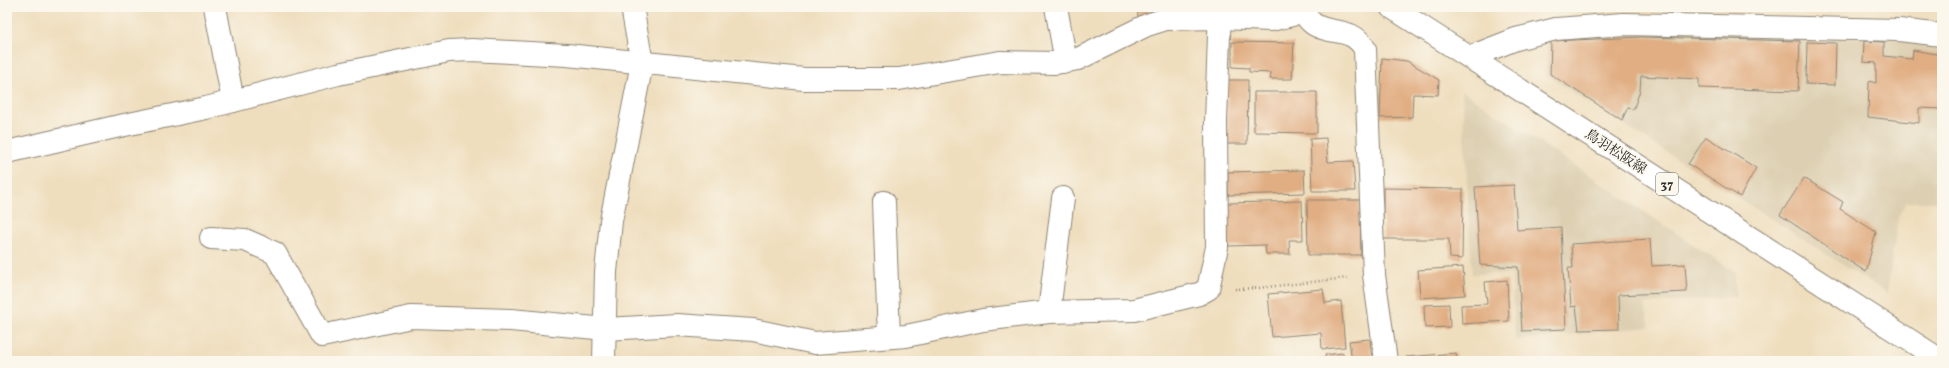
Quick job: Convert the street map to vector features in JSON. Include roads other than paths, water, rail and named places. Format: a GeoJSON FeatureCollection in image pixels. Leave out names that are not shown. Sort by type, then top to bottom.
{"type":"FeatureCollection","features":[{"type":"Feature","properties":{"kind":"street"},"geometry":{"type":"LineString","coordinates":[[215,7],[233,101]]}},
{"type":"Feature","properties":{"kind":"street"},"geometry":{"type":"LineString","coordinates":[[604,361],[606,329],[606,272],[611,221],[642,63],[632,7]]}},
{"type":"Feature","properties":{"kind":"street"},"geometry":{"type":"LineString","coordinates":[[1056,7],[1066,62]]}},
{"type":"Feature","properties":{"kind":"street","name":"鳥羽松阪線"},"geometry":{"type":"LineString","coordinates":[[1391,7],[1470,56],[1942,361]]}},
{"type":"Feature","properties":{"kind":"street"},"geometry":{"type":"LineString","coordinates":[[7,152],[233,101],[338,74],[449,50],[567,55],[804,79],[899,79],[1000,62],[1066,62],[1078,60],[1155,22],[1166,19],[1221,12],[1271,20],[1292,15],[1304,8],[1316,26],[1346,33],[1355,37],[1365,49],[1374,275],[1386,361]]}},
{"type":"Feature","properties":{"kind":"street"},"geometry":{"type":"LineString","coordinates":[[210,238],[245,240],[275,253],[322,336],[411,317],[512,320],[606,329],[677,325],[753,330],[815,342],[906,336],[982,320],[1049,312],[1134,310],[1199,294],[1208,289],[1217,247],[1216,122],[1221,12]]}},
{"type":"Feature","properties":{"kind":"street"},"geometry":{"type":"LineString","coordinates":[[1470,56],[1516,39],[1556,29],[1624,24],[1899,30],[1942,35]]}},
{"type":"Feature","properties":{"kind":"street"},"geometry":{"type":"LineString","coordinates":[[1049,312],[1063,198]]}},
{"type":"Feature","properties":{"kind":"street"},"geometry":{"type":"LineString","coordinates":[[884,202],[889,337]]}}]}
